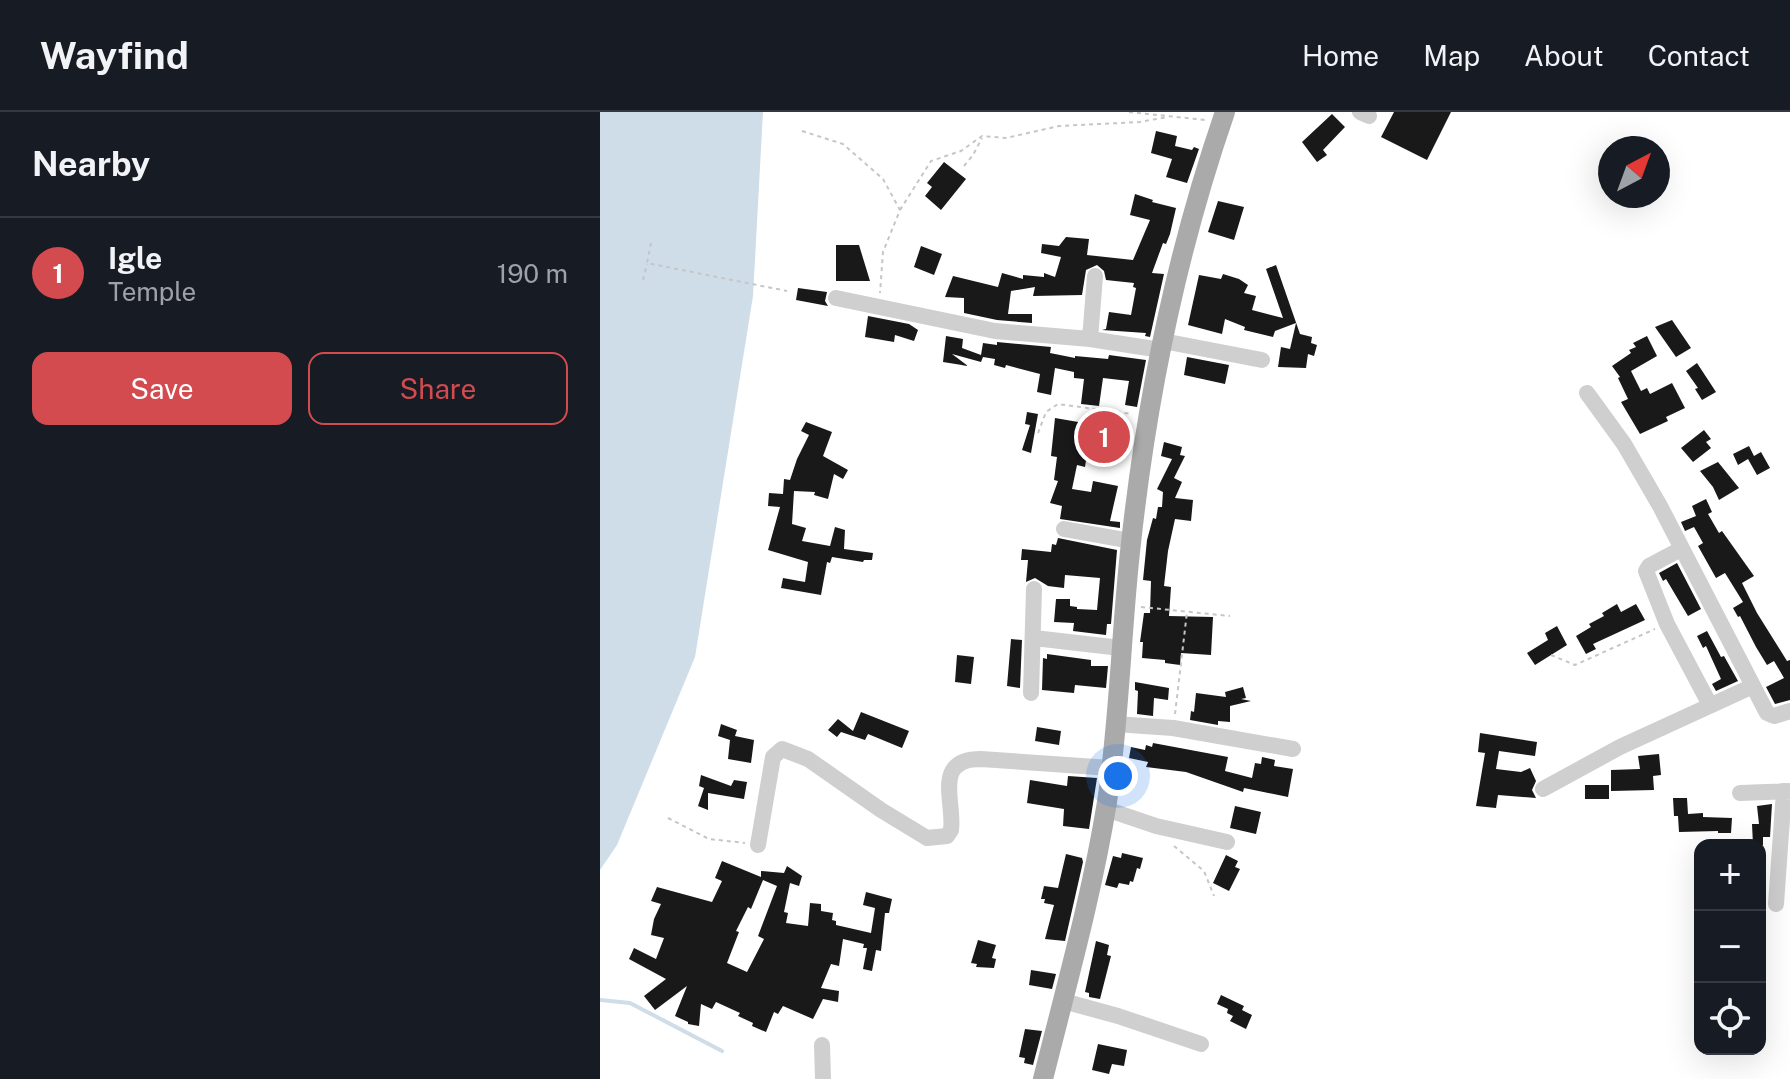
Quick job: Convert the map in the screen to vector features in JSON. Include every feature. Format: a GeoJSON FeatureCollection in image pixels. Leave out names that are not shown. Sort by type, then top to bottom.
{"type":"FeatureCollection","features":[{"type":"Feature","properties":{"kind":"main road"},"geometry":{"type":"LineString","coordinates":[[1043,1079],[1106,809],[1131,541],[1162,345],[1185,236],[1223,117]]}},
{"type":"Feature","properties":{"kind":"street"},"geometry":{"type":"LineString","coordinates":[[1090,339],[1095,276]]}},
{"type":"Feature","properties":{"kind":"street"},"geometry":{"type":"LineString","coordinates":[[836,298],[995,331],[1162,345],[1262,360]]}},
{"type":"Feature","properties":{"kind":"street"},"geometry":{"type":"LineString","coordinates":[[1587,393],[1633,458],[1771,716],[1790,711]]}},
{"type":"Feature","properties":{"kind":"street"},"geometry":{"type":"LineString","coordinates":[[1064,529],[1131,541]]}},
{"type":"Feature","properties":{"kind":"street"},"geometry":{"type":"LineString","coordinates":[[1681,549],[1646,569],[1667,624],[1710,705]]}},
{"type":"Feature","properties":{"kind":"street"},"geometry":{"type":"LineString","coordinates":[[1031,693],[1034,589]]}},
{"type":"Feature","properties":{"kind":"street"},"geometry":{"type":"LineString","coordinates":[[1034,638],[1121,648]]}},
{"type":"Feature","properties":{"kind":"street"},"geometry":{"type":"LineString","coordinates":[[1543,789],[1620,747],[1753,686]]}},
{"type":"Feature","properties":{"kind":"street"},"geometry":{"type":"LineString","coordinates":[[1115,724],[1173,728],[1293,749]]}},
{"type":"Feature","properties":{"kind":"street"},"geometry":{"type":"LineString","coordinates":[[758,845],[773,757],[782,749],[808,759],[914,832],[937,839],[947,836],[951,830],[949,781],[958,765],[965,761],[981,759],[1111,768]]}},
{"type":"Feature","properties":{"kind":"street"},"geometry":{"type":"LineString","coordinates":[[1740,793],[1787,791],[1776,904]]}},
{"type":"Feature","properties":{"kind":"street"},"geometry":{"type":"LineString","coordinates":[[1106,809],[1163,828],[1227,842]]}},
{"type":"Feature","properties":{"kind":"street"},"geometry":{"type":"LineString","coordinates":[[1063,1001],[1201,1044]]}},
{"type":"Feature","properties":{"kind":"street"},"geometry":{"type":"LineString","coordinates":[[822,1045],[823,1079]]}},
{"type":"Feature","properties":{"kind":"path"},"geometry":{"type":"LineString","coordinates":[[1129,112],[1167,117],[1223,117]]}},
{"type":"Feature","properties":{"kind":"path"},"geometry":{"type":"LineString","coordinates":[[878,306],[883,252],[900,210],[931,161],[961,151],[982,136],[1006,138],[1059,126],[1125,123],[1167,117]]}},
{"type":"Feature","properties":{"kind":"path"},"geometry":{"type":"LineString","coordinates":[[802,131],[843,144],[883,179],[900,210]]}},
{"type":"Feature","properties":{"kind":"path"},"geometry":{"type":"LineString","coordinates":[[964,166],[982,136]]}},
{"type":"Feature","properties":{"kind":"path"},"geometry":{"type":"LineString","coordinates":[[643,280],[651,243]]}},
{"type":"Feature","properties":{"kind":"path"},"geometry":{"type":"LineString","coordinates":[[647,263],[787,291]]}},
{"type":"Feature","properties":{"kind":"path"},"geometry":{"type":"LineString","coordinates":[[1038,433],[1046,412],[1058,404],[1149,416]]}},
{"type":"Feature","properties":{"kind":"path"},"geometry":{"type":"LineString","coordinates":[[1124,605],[1230,616]]}},
{"type":"Feature","properties":{"kind":"path"},"geometry":{"type":"LineString","coordinates":[[1173,728],[1187,612]]}},
{"type":"Feature","properties":{"kind":"path"},"geometry":{"type":"LineString","coordinates":[[1551,655],[1575,665],[1667,624]]}},
{"type":"Feature","properties":{"kind":"path"},"geometry":{"type":"LineString","coordinates":[[668,818],[709,839],[758,845]]}},
{"type":"Feature","properties":{"kind":"path"},"geometry":{"type":"LineString","coordinates":[[1163,828],[1176,851],[1204,871],[1214,896]]}},
{"type":"Feature","properties":{"kind":"shaded area"},"geometry":{"type":"Polygon","coordinates":[[[600,112],[763,112],[753,296],[695,657],[617,845],[600,870],[600,112]]]}},
{"type":"Feature","properties":{"kind":"building"},"geometry":{"type":"Polygon","coordinates":[[[1394,112],[1451,112],[1427,160],[1381,137],[1394,112]]]}},
{"type":"Feature","properties":{"kind":"building"},"geometry":{"type":"Polygon","coordinates":[[[1332,114],[1345,127],[1323,150],[1327,155],[1317,162],[1302,142],[1332,114]]]}},
{"type":"Feature","properties":{"kind":"building"},"geometry":{"type":"Polygon","coordinates":[[[1156,131],[1177,136],[1175,146],[1199,149],[1187,183],[1166,177],[1172,159],[1151,153],[1156,131]]]}},
{"type":"Feature","properties":{"kind":"building"},"geometry":{"type":"Polygon","coordinates":[[[944,162],[966,179],[941,210],[925,196],[932,187],[927,183],[944,162]]]}},
{"type":"Feature","properties":{"kind":"building"},"geometry":{"type":"Polygon","coordinates":[[[1135,194],[1176,208],[1170,234],[1166,244],[1163,243],[1152,273],[1164,274],[1150,337],[1145,336],[1146,333],[1102,330],[1106,329],[1109,312],[1131,315],[1136,288],[1133,287],[1134,283],[1106,280],[1104,271],[1097,265],[1086,270],[1082,295],[1033,296],[1035,287],[1011,291],[1008,314],[1032,314],[1032,323],[964,313],[964,298],[945,297],[953,276],[998,287],[1002,273],[1023,279],[1023,275],[1044,277],[1044,273],[1055,277],[1061,257],[1041,253],[1042,244],[1059,246],[1066,237],[1089,239],[1087,255],[1133,260],[1150,220],[1130,215],[1135,194]]]}},
{"type":"Feature","properties":{"kind":"building"},"geometry":{"type":"Polygon","coordinates":[[[1218,201],[1244,207],[1234,240],[1208,232],[1218,201]]]}},
{"type":"Feature","properties":{"kind":"building"},"geometry":{"type":"Polygon","coordinates":[[[836,245],[859,245],[870,281],[836,281],[836,245]]]}},
{"type":"Feature","properties":{"kind":"building"},"geometry":{"type":"Polygon","coordinates":[[[921,246],[942,254],[934,275],[914,267],[921,246]]]}},
{"type":"Feature","properties":{"kind":"building"},"geometry":{"type":"Polygon","coordinates":[[[1276,265],[1300,334],[1312,337],[1311,343],[1317,345],[1314,356],[1308,354],[1306,368],[1278,367],[1281,347],[1290,349],[1296,323],[1275,331],[1273,337],[1244,330],[1245,327],[1225,319],[1222,334],[1188,325],[1199,275],[1221,279],[1223,274],[1239,279],[1248,285],[1244,293],[1256,296],[1252,310],[1283,318],[1266,269],[1276,265]]]}},
{"type":"Feature","properties":{"kind":"building"},"geometry":{"type":"Polygon","coordinates":[[[798,288],[827,292],[825,301],[828,306],[796,300],[798,288]]]}},
{"type":"Feature","properties":{"kind":"building"},"geometry":{"type":"Polygon","coordinates":[[[868,316],[909,324],[918,330],[914,341],[895,335],[894,342],[865,337],[868,316]]]}},
{"type":"Feature","properties":{"kind":"building"},"geometry":{"type":"Polygon","coordinates":[[[1672,320],[1691,348],[1676,357],[1655,327],[1672,320]]]}},
{"type":"Feature","properties":{"kind":"building"},"geometry":{"type":"Polygon","coordinates":[[[946,336],[963,339],[962,348],[981,355],[983,343],[997,345],[997,342],[1051,347],[1050,353],[1075,358],[1108,359],[1109,355],[1146,360],[1137,407],[1125,405],[1129,381],[1103,378],[1099,406],[1081,404],[1084,379],[1074,378],[1074,372],[1055,368],[1051,395],[1037,392],[1040,374],[994,365],[995,359],[983,357],[981,362],[952,354],[968,366],[943,362],[946,336]]]}},
{"type":"Feature","properties":{"kind":"building"},"geometry":{"type":"Polygon","coordinates":[[[1647,336],[1657,356],[1631,371],[1641,391],[1647,388],[1650,394],[1672,383],[1685,408],[1666,417],[1668,421],[1640,434],[1621,402],[1628,399],[1612,366],[1631,353],[1629,350],[1636,347],[1633,343],[1647,336]]]}},
{"type":"Feature","properties":{"kind":"building"},"geometry":{"type":"Polygon","coordinates":[[[1187,357],[1229,365],[1225,384],[1184,375],[1187,357]]]}},
{"type":"Feature","properties":{"kind":"building"},"geometry":{"type":"Polygon","coordinates":[[[1697,363],[1716,392],[1702,400],[1686,371],[1697,363]]]}},
{"type":"Feature","properties":{"kind":"building"},"geometry":{"type":"Polygon","coordinates":[[[1027,412],[1038,414],[1031,453],[1022,450],[1030,425],[1025,424],[1027,412]]]}},
{"type":"Feature","properties":{"kind":"building"},"geometry":{"type":"Polygon","coordinates":[[[1055,418],[1084,423],[1080,453],[1087,454],[1085,467],[1077,465],[1072,489],[1091,492],[1093,481],[1118,486],[1110,521],[1120,522],[1120,528],[1060,519],[1062,506],[1050,503],[1058,481],[1054,480],[1057,457],[1051,456],[1055,418]]]}},
{"type":"Feature","properties":{"kind":"building"},"geometry":{"type":"Polygon","coordinates":[[[806,422],[832,432],[823,456],[848,470],[843,479],[834,474],[828,499],[814,495],[815,492],[794,491],[792,524],[806,528],[802,541],[830,546],[835,527],[845,530],[844,549],[873,553],[872,560],[863,562],[832,557],[830,563],[827,562],[821,595],[781,588],[783,578],[805,582],[808,562],[768,550],[780,507],[768,506],[769,493],[783,494],[784,479],[790,480],[809,435],[801,431],[806,422]]]}},
{"type":"Feature","properties":{"kind":"building"},"geometry":{"type":"Polygon","coordinates":[[[1704,430],[1711,439],[1706,442],[1711,448],[1693,462],[1681,448],[1704,430]]]}},
{"type":"Feature","properties":{"kind":"building"},"geometry":{"type":"Polygon","coordinates":[[[1164,442],[1182,447],[1180,455],[1185,456],[1174,478],[1182,482],[1175,498],[1193,500],[1191,521],[1175,519],[1168,551],[1164,586],[1171,587],[1169,616],[1213,617],[1211,655],[1181,653],[1180,665],[1142,658],[1143,642],[1140,642],[1144,613],[1150,613],[1151,581],[1143,580],[1147,540],[1158,507],[1162,507],[1163,492],[1157,489],[1172,459],[1161,456],[1164,442]]]}},
{"type":"Feature","properties":{"kind":"building"},"geometry":{"type":"Polygon","coordinates":[[[1749,446],[1754,456],[1761,452],[1770,468],[1757,475],[1748,459],[1738,465],[1733,454],[1749,446]]]}},
{"type":"Feature","properties":{"kind":"building"},"geometry":{"type":"Polygon","coordinates":[[[1718,462],[1739,488],[1719,500],[1700,471],[1718,462]]]}},
{"type":"Feature","properties":{"kind":"building"},"geometry":{"type":"Polygon","coordinates":[[[1706,499],[1712,512],[1708,514],[1719,533],[1722,531],[1754,576],[1742,583],[1757,613],[1787,661],[1790,660],[1790,700],[1775,704],[1766,687],[1784,678],[1774,661],[1767,665],[1738,617],[1733,608],[1743,602],[1725,573],[1716,578],[1698,546],[1703,543],[1694,527],[1685,531],[1681,522],[1696,516],[1692,506],[1706,499]]]}},
{"type":"Feature","properties":{"kind":"building"},"geometry":{"type":"Polygon","coordinates":[[[1058,538],[1117,550],[1111,624],[1107,624],[1106,635],[1073,631],[1074,623],[1054,622],[1056,599],[1070,599],[1070,606],[1077,609],[1097,610],[1100,578],[1065,575],[1064,588],[1048,586],[1035,578],[1026,582],[1028,560],[1021,560],[1022,549],[1051,552],[1052,544],[1056,545],[1058,538]]]}},
{"type":"Feature","properties":{"kind":"building"},"geometry":{"type":"Polygon","coordinates":[[[1677,563],[1701,609],[1688,616],[1666,579],[1663,581],[1659,573],[1677,563]]]}},
{"type":"Feature","properties":{"kind":"building"},"geometry":{"type":"Polygon","coordinates":[[[1617,604],[1621,612],[1636,604],[1645,620],[1593,644],[1596,649],[1586,654],[1576,636],[1617,604]]]}},
{"type":"Feature","properties":{"kind":"building"},"geometry":{"type":"Polygon","coordinates":[[[1557,626],[1567,645],[1535,665],[1527,653],[1548,640],[1545,633],[1557,626]]]}},
{"type":"Feature","properties":{"kind":"building"},"geometry":{"type":"Polygon","coordinates":[[[1707,631],[1738,681],[1716,691],[1712,684],[1721,679],[1706,646],[1703,648],[1697,636],[1707,631]]]}},
{"type":"Feature","properties":{"kind":"building"},"geometry":{"type":"Polygon","coordinates":[[[1011,639],[1022,640],[1020,688],[1007,686],[1011,639]]]}},
{"type":"Feature","properties":{"kind":"building"},"geometry":{"type":"Polygon","coordinates":[[[1047,654],[1091,660],[1091,666],[1108,666],[1106,688],[1075,685],[1074,693],[1042,690],[1043,658],[1047,659],[1047,654]]]}},
{"type":"Feature","properties":{"kind":"building"},"geometry":{"type":"Polygon","coordinates":[[[957,655],[974,657],[971,684],[955,682],[957,655]]]}},
{"type":"Feature","properties":{"kind":"building"},"geometry":{"type":"Polygon","coordinates":[[[1135,682],[1169,688],[1168,700],[1154,698],[1153,716],[1137,714],[1138,691],[1135,690],[1135,682]]]}},
{"type":"Feature","properties":{"kind":"building"},"geometry":{"type":"Polygon","coordinates":[[[1243,687],[1246,698],[1241,699],[1251,701],[1230,706],[1230,722],[1218,721],[1218,725],[1190,720],[1196,693],[1226,697],[1225,692],[1243,687]]]}},
{"type":"Feature","properties":{"kind":"building"},"geometry":{"type":"Polygon","coordinates":[[[861,712],[909,731],[902,748],[868,734],[865,740],[841,732],[837,737],[828,730],[838,719],[853,731],[861,712]]]}},
{"type":"Feature","properties":{"kind":"building"},"geometry":{"type":"Polygon","coordinates":[[[721,724],[737,730],[735,736],[754,740],[751,763],[728,759],[730,740],[718,736],[721,724]]]}},
{"type":"Feature","properties":{"kind":"building"},"geometry":{"type":"Polygon","coordinates":[[[1037,727],[1061,731],[1059,745],[1035,741],[1037,727]]]}},
{"type":"Feature","properties":{"kind":"building"},"geometry":{"type":"Polygon","coordinates":[[[1480,733],[1537,742],[1535,756],[1499,751],[1496,769],[1521,772],[1530,768],[1536,781],[1532,790],[1536,798],[1498,795],[1496,808],[1476,806],[1485,753],[1478,752],[1480,733]]]}},
{"type":"Feature","properties":{"kind":"building"},"geometry":{"type":"Polygon","coordinates":[[[1153,743],[1228,757],[1225,771],[1252,778],[1255,763],[1261,764],[1262,757],[1275,760],[1274,766],[1293,769],[1288,797],[1244,788],[1243,792],[1186,772],[1146,767],[1148,762],[1129,758],[1131,747],[1145,750],[1146,745],[1152,747],[1153,743]]]}},
{"type":"Feature","properties":{"kind":"building"},"geometry":{"type":"Polygon","coordinates":[[[1659,754],[1661,775],[1653,776],[1654,790],[1611,791],[1611,770],[1640,769],[1638,756],[1659,754]]]}},
{"type":"Feature","properties":{"kind":"building"},"geometry":{"type":"Polygon","coordinates":[[[701,775],[731,786],[734,780],[747,782],[744,799],[708,793],[708,810],[698,806],[704,788],[699,786],[701,775]]]}},
{"type":"Feature","properties":{"kind":"building"},"geometry":{"type":"Polygon","coordinates":[[[1068,776],[1097,778],[1089,829],[1063,826],[1064,809],[1027,803],[1030,780],[1067,786],[1068,776]]]}},
{"type":"Feature","properties":{"kind":"building"},"geometry":{"type":"Polygon","coordinates":[[[1585,785],[1609,785],[1609,799],[1585,799],[1585,785]]]}},
{"type":"Feature","properties":{"kind":"building"},"geometry":{"type":"Polygon","coordinates":[[[1673,798],[1687,798],[1688,814],[1732,818],[1731,833],[1679,832],[1673,798]]]}},
{"type":"Feature","properties":{"kind":"building"},"geometry":{"type":"Polygon","coordinates":[[[1772,804],[1770,837],[1753,839],[1752,824],[1759,824],[1757,806],[1772,804]]]}},
{"type":"Feature","properties":{"kind":"building"},"geometry":{"type":"Polygon","coordinates":[[[1235,806],[1261,812],[1256,834],[1230,828],[1235,806]]]}},
{"type":"Feature","properties":{"kind":"building"},"geometry":{"type":"Polygon","coordinates":[[[1122,853],[1143,858],[1140,869],[1137,868],[1129,885],[1119,883],[1117,888],[1105,885],[1113,856],[1121,858],[1122,853]]]}},
{"type":"Feature","properties":{"kind":"building"},"geometry":{"type":"Polygon","coordinates":[[[1066,854],[1082,858],[1083,862],[1065,941],[1045,939],[1054,905],[1041,899],[1044,886],[1058,888],[1066,854]]]}},
{"type":"Feature","properties":{"kind":"building"},"geometry":{"type":"Polygon","coordinates":[[[1226,855],[1238,861],[1235,867],[1240,869],[1229,891],[1213,883],[1226,855]]]}},
{"type":"Feature","properties":{"kind":"building"},"geometry":{"type":"Polygon","coordinates":[[[722,861],[761,877],[761,871],[784,873],[787,866],[802,876],[799,886],[790,883],[784,912],[788,913],[786,923],[808,926],[810,903],[821,904],[821,911],[833,913],[832,920],[836,921],[836,925],[871,933],[875,908],[863,905],[866,892],[892,899],[889,913],[885,913],[881,951],[876,950],[872,971],[863,969],[867,948],[863,948],[864,944],[843,939],[839,966],[831,964],[821,988],[839,991],[838,1002],[823,999],[813,1019],[783,1006],[778,1014],[774,1012],[766,1032],[738,1016],[740,1013],[716,1002],[712,1009],[701,1004],[699,1026],[688,1024],[675,1016],[687,986],[655,1010],[644,996],[666,979],[629,959],[634,948],[656,959],[664,938],[651,935],[661,904],[651,901],[657,887],[712,902],[722,881],[715,878],[722,861]],[[763,880],[751,909],[748,907],[736,931],[739,932],[727,963],[747,972],[764,939],[758,936],[777,886],[763,880]]]}},
{"type":"Feature","properties":{"kind":"building"},"geometry":{"type":"Polygon","coordinates":[[[978,940],[996,945],[992,958],[996,959],[994,968],[976,967],[977,964],[971,963],[978,940]]]}},
{"type":"Feature","properties":{"kind":"building"},"geometry":{"type":"Polygon","coordinates":[[[1096,941],[1109,945],[1107,955],[1111,956],[1100,999],[1089,997],[1089,993],[1085,992],[1096,941]]]}},
{"type":"Feature","properties":{"kind":"building"},"geometry":{"type":"Polygon","coordinates":[[[1031,970],[1056,974],[1052,989],[1029,985],[1031,970]]]}},
{"type":"Feature","properties":{"kind":"building"},"geometry":{"type":"Polygon","coordinates":[[[1221,995],[1244,1006],[1242,1010],[1252,1015],[1246,1029],[1230,1021],[1233,1016],[1227,1013],[1228,1009],[1217,1004],[1221,995]]]}},
{"type":"Feature","properties":{"kind":"building"},"geometry":{"type":"Polygon","coordinates":[[[1025,1029],[1042,1031],[1033,1065],[1024,1063],[1025,1058],[1019,1057],[1025,1029]]]}},
{"type":"Feature","properties":{"kind":"building"},"geometry":{"type":"Polygon","coordinates":[[[1098,1044],[1127,1050],[1124,1066],[1112,1064],[1109,1074],[1092,1070],[1098,1044]]]}},
{"type":"Feature","properties":{"kind":"waterway"},"geometry":{"type":"LineString","coordinates":[[600,1000],[630,1003],[722,1051]]}},
{"type":"Feature","properties":{"kind":"place","name":"Igle"},"geometry":{"type":"Point","coordinates":[1104,437]}}]}
